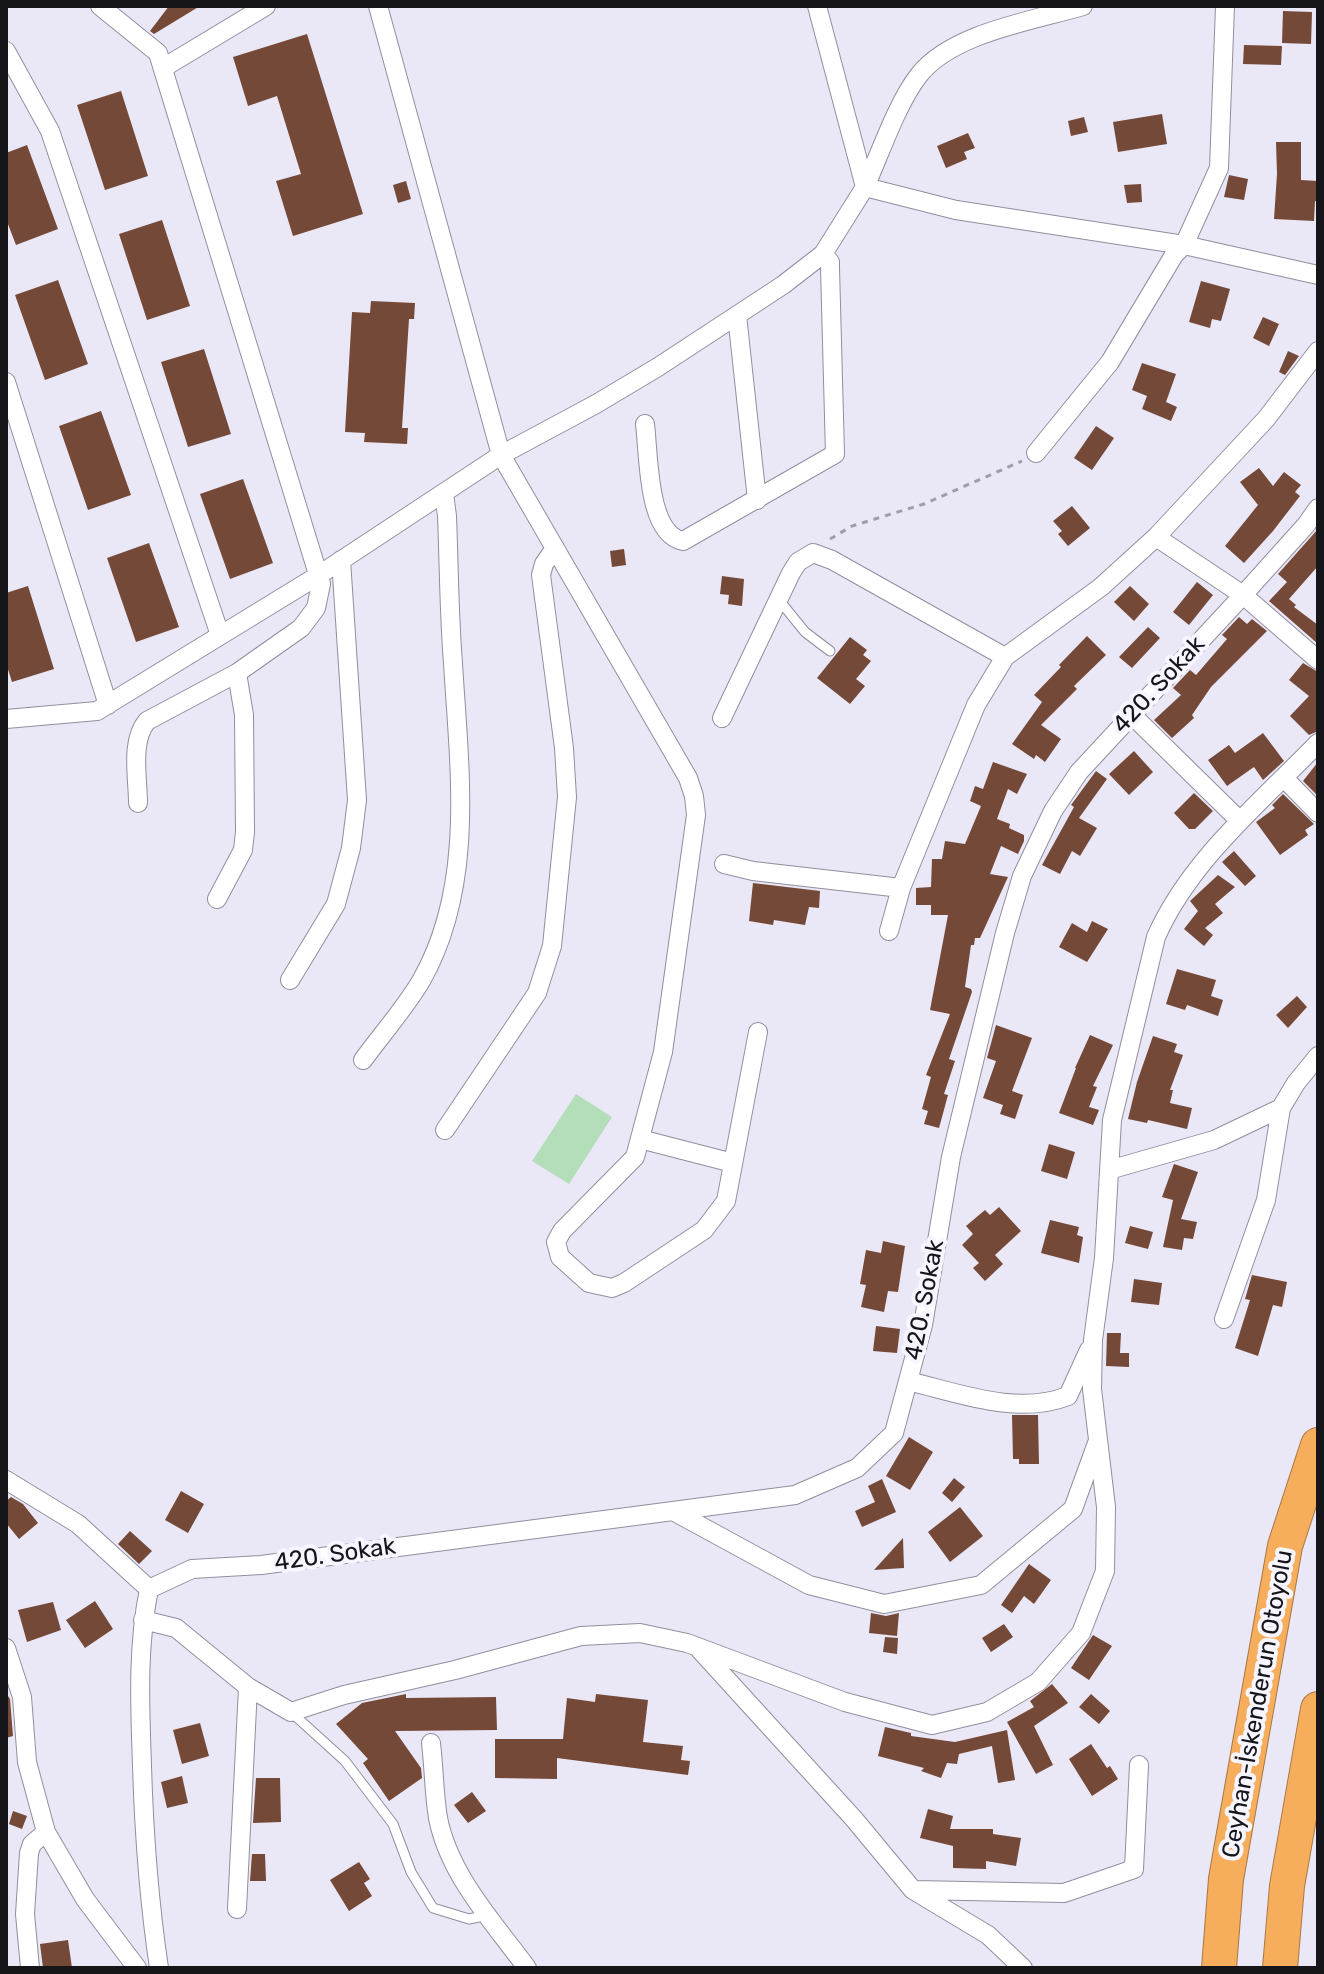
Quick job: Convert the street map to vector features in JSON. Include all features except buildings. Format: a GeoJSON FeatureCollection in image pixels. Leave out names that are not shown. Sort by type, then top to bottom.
{"type":"FeatureCollection","features":[{"type":"Feature","properties":{"kind":"highway","name":"Ceyhan-İskenderun Otoyolu"},"geometry":{"type":"LineString","coordinates":[[1219,1968],[1226,1879],[1285,1546],[1318,1445]]}},
{"type":"Feature","properties":{"kind":"highway"},"geometry":{"type":"LineString","coordinates":[[1280,1968],[1287,1886],[1318,1709]]}},
{"type":"Feature","properties":{"kind":"street"},"geometry":{"type":"LineString","coordinates":[[100,6],[158,53],[319,575],[319,602],[307,622],[237,673],[147,721],[138,739],[138,803]]}},
{"type":"Feature","properties":{"kind":"street"},"geometry":{"type":"LineString","coordinates":[[163,68],[266,6]]}},
{"type":"Feature","properties":{"kind":"street"},"geometry":{"type":"LineString","coordinates":[[378,6],[501,455],[688,778],[694,796],[696,815],[663,1052],[635,1157],[562,1231],[556,1242],[560,1257],[589,1283],[612,1288],[624,1283],[704,1230],[726,1201],[758,1032]]}},
{"type":"Feature","properties":{"kind":"street"},"geometry":{"type":"LineString","coordinates":[[817,6],[865,187]]}},
{"type":"Feature","properties":{"kind":"street"},"geometry":{"type":"LineString","coordinates":[[6,719],[97,711],[108,705],[319,575],[501,455],[596,404],[783,285],[823,254],[865,187],[911,87],[935,58],[958,43],[1083,6]]}},
{"type":"Feature","properties":{"kind":"street"},"geometry":{"type":"LineString","coordinates":[[1036,453],[1110,362],[1174,255],[1184,245],[1219,168],[1225,6]]}},
{"type":"Feature","properties":{"kind":"street"},"geometry":{"type":"LineString","coordinates":[[6,51],[50,131],[220,635]]}},
{"type":"Feature","properties":{"kind":"street"},"geometry":{"type":"LineString","coordinates":[[865,187],[956,210],[1184,245],[1318,275]]}},
{"type":"Feature","properties":{"kind":"street"},"geometry":{"type":"LineString","coordinates":[[645,424],[657,518],[673,538],[689,540],[835,454],[830,262],[823,254]]}},
{"type":"Feature","properties":{"kind":"street"},"geometry":{"type":"LineString","coordinates":[[737,315],[757,500]]}},
{"type":"Feature","properties":{"kind":"street"},"geometry":{"type":"LineString","coordinates":[[889,931],[901,888],[976,705],[1005,657],[1101,587],[1156,537],[1266,419],[1318,351]]}},
{"type":"Feature","properties":{"kind":"street"},"geometry":{"type":"LineString","coordinates":[[6,382],[108,705]]}},
{"type":"Feature","properties":{"kind":"street"},"geometry":{"type":"LineString","coordinates":[[363,1060],[421,981],[450,903],[459,853],[460,748],[444,493]]}},
{"type":"Feature","properties":{"kind":"street","name":"420. Sokak"},"geometry":{"type":"LineString","coordinates":[[149,1589],[192,1569],[261,1565],[795,1495],[857,1468],[894,1433],[923,1325],[951,1157],[1005,933],[1022,876],[1053,811],[1079,772],[1243,595],[1318,508]]}},
{"type":"Feature","properties":{"kind":"street"},"geometry":{"type":"LineString","coordinates":[[1156,537],[1243,595],[1318,660]]}},
{"type":"Feature","properties":{"kind":"street"},"geometry":{"type":"LineString","coordinates":[[445,1130],[537,993],[552,946],[567,797],[564,748],[541,575],[544,564],[555,548]]}},
{"type":"Feature","properties":{"kind":"street"},"geometry":{"type":"LineString","coordinates":[[722,718],[798,562],[813,553],[832,560],[1005,657]]}},
{"type":"Feature","properties":{"kind":"street"},"geometry":{"type":"LineString","coordinates":[[290,980],[336,904],[357,800],[341,560]]}},
{"type":"Feature","properties":{"kind":"street"},"geometry":{"type":"LineString","coordinates":[[217,899],[243,850],[245,832],[244,715],[237,673]]}},
{"type":"Feature","properties":{"kind":"street"},"geometry":{"type":"LineString","coordinates":[[1132,715],[1240,821]]}},
{"type":"Feature","properties":{"kind":"street"},"geometry":{"type":"LineString","coordinates":[[143,1620],[176,1628],[248,1687],[291,1712],[344,1695],[455,1670],[581,1636],[640,1633],[697,1647],[845,1702],[932,1725],[987,1712],[1038,1682],[1081,1633],[1105,1571],[1106,1507],[1092,1389],[1093,1340],[1104,1258],[1112,1120],[1156,937],[1167,913],[1206,861],[1240,821],[1318,743]]}},
{"type":"Feature","properties":{"kind":"street"},"geometry":{"type":"LineString","coordinates":[[1284,778],[1318,813]]}},
{"type":"Feature","properties":{"kind":"street"},"geometry":{"type":"LineString","coordinates":[[724,864],[753,871],[901,888]]}},
{"type":"Feature","properties":{"kind":"street"},"geometry":{"type":"LineString","coordinates":[[1224,1319],[1266,1200],[1281,1108],[1318,1056]]}},
{"type":"Feature","properties":{"kind":"street"},"geometry":{"type":"LineString","coordinates":[[1109,1170],[1214,1140],[1281,1108]]}},
{"type":"Feature","properties":{"kind":"street"},"geometry":{"type":"LineString","coordinates":[[640,1139],[733,1163]]}},
{"type":"Feature","properties":{"kind":"street"},"geometry":{"type":"LineString","coordinates":[[908,1381],[1014,1405],[1054,1402],[1068,1396],[1093,1340]]}},
{"type":"Feature","properties":{"kind":"street"},"geometry":{"type":"LineString","coordinates":[[673,1511],[809,1585],[884,1604],[981,1585],[1073,1509],[1099,1439]]}},
{"type":"Feature","properties":{"kind":"street"},"geometry":{"type":"LineString","coordinates":[[6,1480],[78,1524],[149,1589],[139,1661],[143,1803],[151,1916],[159,1968]]}},
{"type":"Feature","properties":{"kind":"street"},"geometry":{"type":"LineString","coordinates":[[697,1647],[854,1819],[913,1890],[988,1935],[1023,1968]]}},
{"type":"Feature","properties":{"kind":"street"},"geometry":{"type":"LineString","coordinates":[[6,1648],[22,1697],[27,1762],[46,1832],[85,1899],[137,1968]]}},
{"type":"Feature","properties":{"kind":"street"},"geometry":{"type":"LineString","coordinates":[[237,1909],[248,1687]]}},
{"type":"Feature","properties":{"kind":"street"},"geometry":{"type":"LineString","coordinates":[[431,1743],[438,1819],[453,1862],[527,1968]]}},
{"type":"Feature","properties":{"kind":"street"},"geometry":{"type":"LineString","coordinates":[[913,1890],[1064,1893],[1134,1869],[1139,1765]]}},
{"type":"Feature","properties":{"kind":"street"},"geometry":{"type":"LineString","coordinates":[[30,1968],[25,1914],[29,1853],[32,1844],[46,1832]]}},
{"type":"Feature","properties":{"kind":"lane"},"geometry":{"type":"LineString","coordinates":[[778,600],[805,632],[830,651]]}},
{"type":"Feature","properties":{"kind":"lane"},"geometry":{"type":"LineString","coordinates":[[291,1712],[345,1761],[393,1824],[411,1872],[433,1908],[469,1919],[488,1915]]}},
{"type":"Feature","properties":{"kind":"path"},"geometry":{"type":"LineString","coordinates":[[813,553],[852,526],[924,504],[1036,453]]}},
{"type":"Feature","properties":{"kind":"green space"},"geometry":{"type":"Polygon","coordinates":[[[576,1094],[612,1117],[569,1184],[532,1161],[576,1094]]]}}]}
